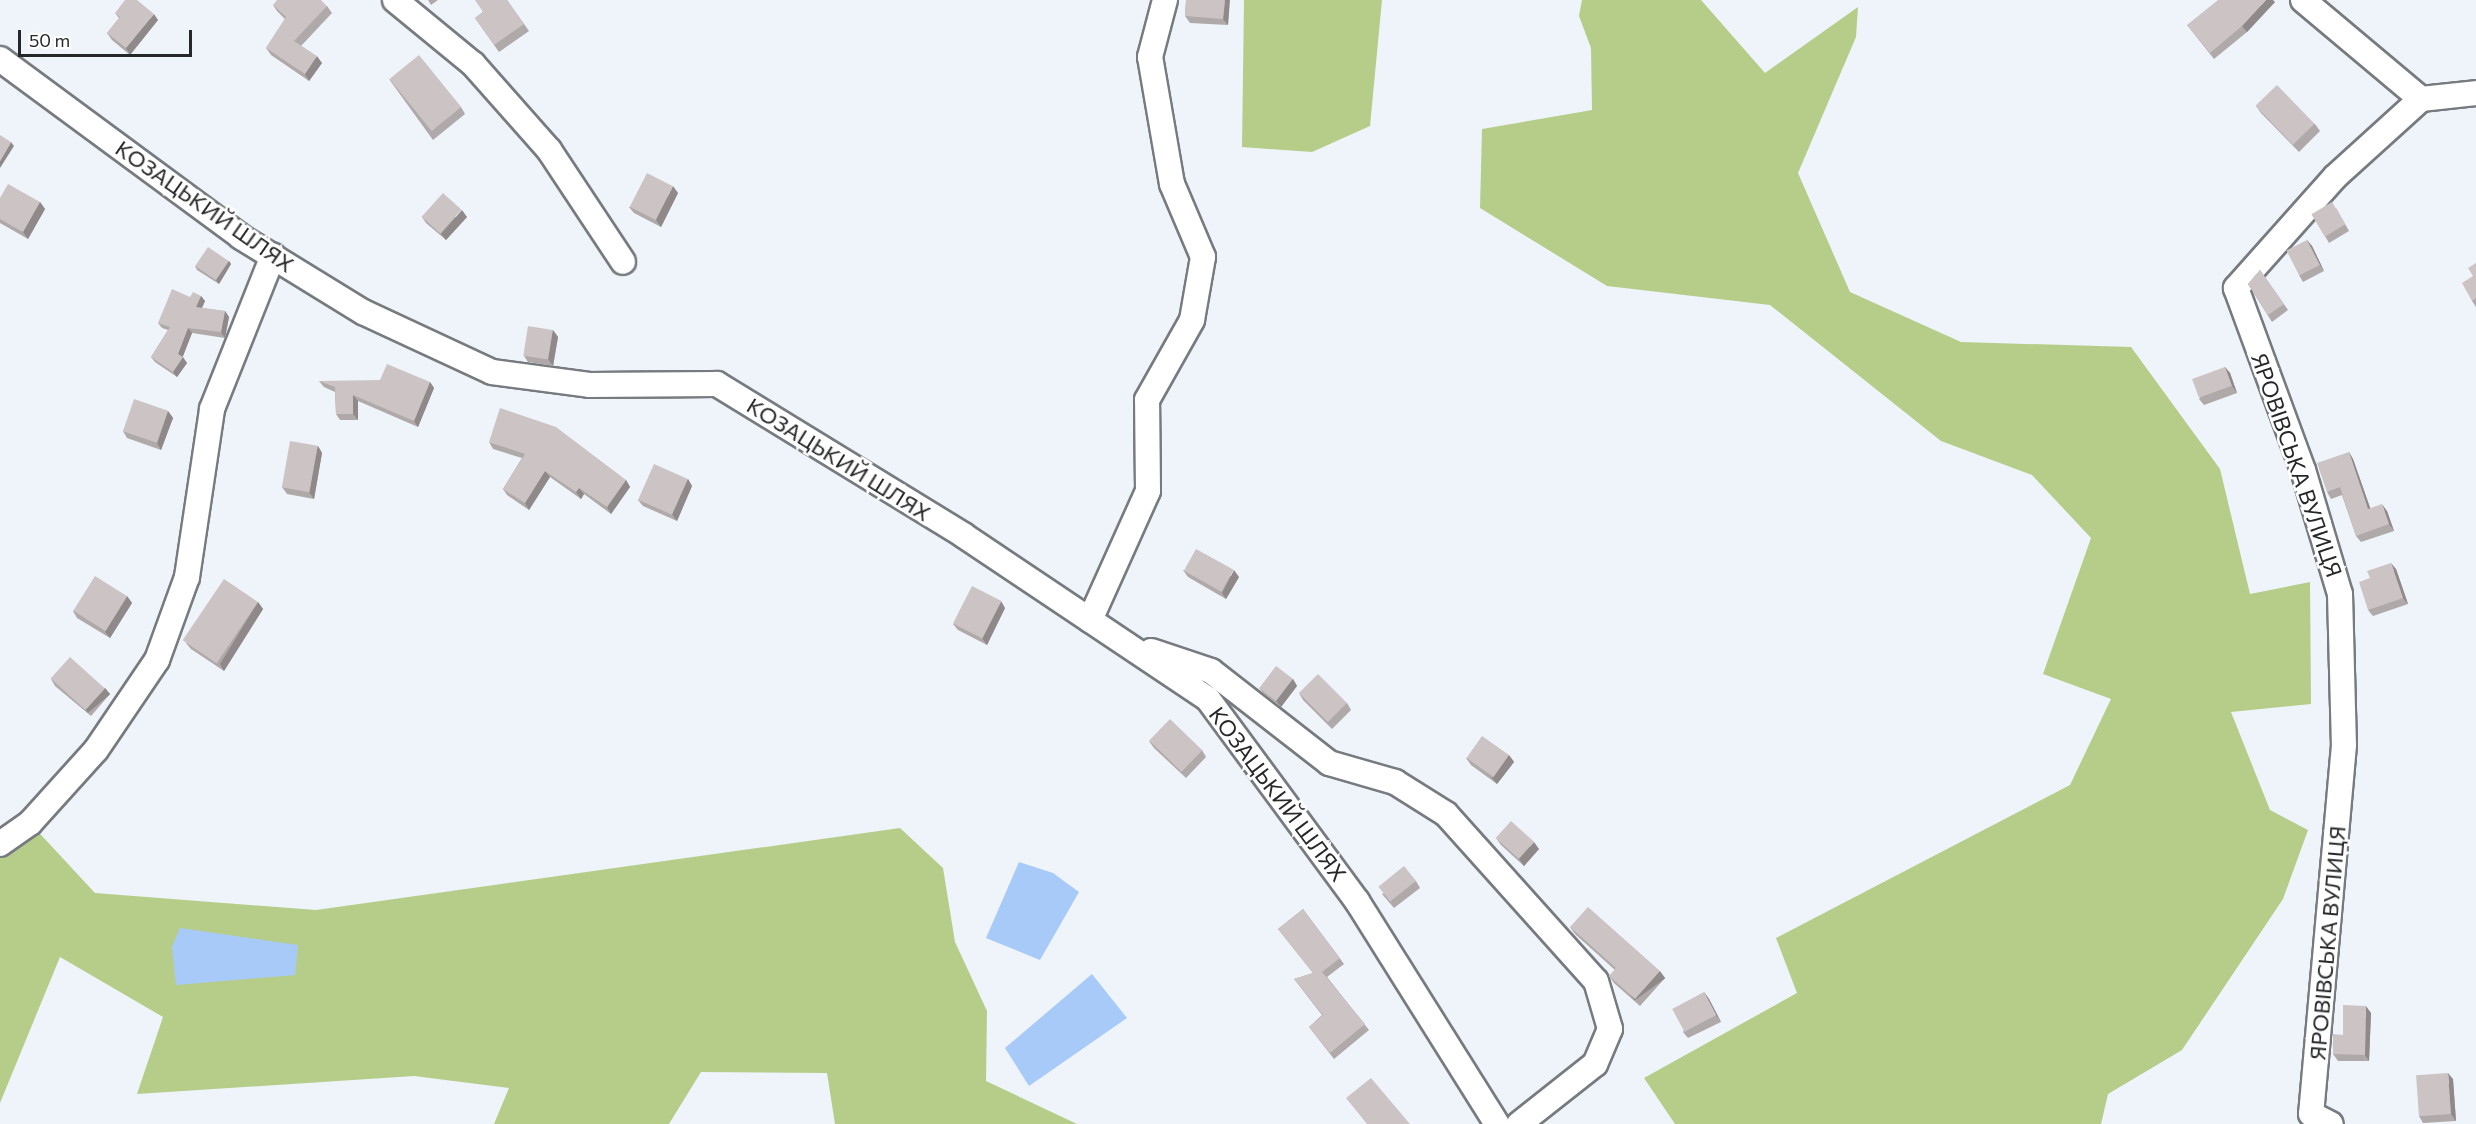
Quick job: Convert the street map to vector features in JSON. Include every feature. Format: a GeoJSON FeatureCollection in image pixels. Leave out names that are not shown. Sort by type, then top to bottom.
{"type":"FeatureCollection","features":[{"type":"Feature","properties":{"kind":"street"},"geometry":{"type":"LineString","coordinates":[[394,0],[473,64],[549,150],[622,262]]}},
{"type":"Feature","properties":{"kind":"street"},"geometry":{"type":"LineString","coordinates":[[1090,620],[1149,491],[1147,400],[1192,320],[1203,257],[1172,184],[1150,57],[1165,0]]}},
{"type":"Feature","properties":{"kind":"street"},"geometry":{"type":"LineString","coordinates":[[2303,0],[2421,99],[2476,93]]}},
{"type":"Feature","properties":{"kind":"street","name":"КОЗАЦЬКИЙ ШЛЯХ"},"geometry":{"type":"LineString","coordinates":[[0,59],[273,256],[363,312],[492,372],[590,385],[717,384],[963,536],[1208,699],[1357,901],[1497,1124]]}},
{"type":"Feature","properties":{"kind":"street","name":"ЯРОВІВСЬКА ВУЛИЦЯ"},"geometry":{"type":"LineString","coordinates":[[2317,1120],[2344,745],[2340,594],[2303,470],[2236,288],[2335,177],[2421,99]]}},
{"type":"Feature","properties":{"kind":"street"},"geometry":{"type":"LineString","coordinates":[[0,844],[30,823],[96,750],[157,660],[187,577],[212,409],[273,256]]}},
{"type":"Feature","properties":{"kind":"street"},"geometry":{"type":"LineString","coordinates":[[1120,641],[1211,671],[1329,763],[1395,782],[1446,814],[1596,981],[1610,1029],[1595,1064],[1520,1124]]}},
{"type":"Feature","properties":{"kind":"green space"},"geometry":{"type":"Polygon","coordinates":[[[1244,0],[1382,0],[1370,126],[1312,152],[1242,147],[1244,0]]]}},
{"type":"Feature","properties":{"kind":"green space"},"geometry":{"type":"Polygon","coordinates":[[[1582,0],[1701,0],[1765,73],[1858,7],[1856,37],[1798,173],[1850,292],[1961,342],[2131,347],[2220,469],[2250,594],[2310,582],[2311,704],[2231,712],[2270,810],[2308,830],[2283,899],[2182,1050],[2108,1094],[2101,1124],[1675,1124],[1644,1078],[1797,993],[1776,938],[2070,785],[2111,699],[2043,674],[2091,538],[2032,475],[1941,441],[1770,305],[1607,286],[1480,208],[1482,129],[1592,110],[1591,48],[1579,16],[1582,0]]]}},
{"type":"Feature","properties":{"kind":"green space"},"geometry":{"type":"Polygon","coordinates":[[[30,823],[95,893],[316,910],[900,828],[943,868],[955,942],[987,1011],[986,1081],[1077,1124],[835,1124],[827,1073],[701,1072],[669,1124],[494,1124],[509,1088],[414,1076],[137,1094],[163,1017],[60,957],[0,1103],[0,829],[30,823]]]}},
{"type":"Feature","properties":{"kind":"water"},"geometry":{"type":"Polygon","coordinates":[[[1019,862],[1053,873],[1079,892],[1040,960],[986,938],[1019,862]]]}},
{"type":"Feature","properties":{"kind":"water"},"geometry":{"type":"Polygon","coordinates":[[[180,928],[298,945],[295,975],[176,985],[172,947],[180,928]]]}},
{"type":"Feature","properties":{"kind":"water"},"geometry":{"type":"Polygon","coordinates":[[[1092,974],[1127,1018],[1029,1086],[1005,1048],[1092,974]]]}},
{"type":"Feature","properties":{"kind":"building"},"geometry":{"type":"Polygon","coordinates":[[[125,0],[137,0],[154,14],[126,48],[107,33],[120,17],[115,13],[125,0]]]}},
{"type":"Feature","properties":{"kind":"building"},"geometry":{"type":"Polygon","coordinates":[[[277,0],[321,0],[327,6],[294,41],[317,56],[305,74],[266,48],[286,17],[273,5],[277,0]]]}},
{"type":"Feature","properties":{"kind":"building"},"geometry":{"type":"Polygon","coordinates":[[[475,0],[507,0],[524,24],[494,45],[475,18],[483,12],[475,0]]]}},
{"type":"Feature","properties":{"kind":"building"},"geometry":{"type":"Polygon","coordinates":[[[1186,0],[1225,0],[1223,19],[1185,16],[1186,0]]]}},
{"type":"Feature","properties":{"kind":"building"},"geometry":{"type":"Polygon","coordinates":[[[2218,0],[2266,0],[2242,26],[2210,53],[2187,25],[2218,0]]]}},
{"type":"Feature","properties":{"kind":"building"},"geometry":{"type":"Polygon","coordinates":[[[419,55],[461,107],[432,131],[389,79],[419,55]]]}},
{"type":"Feature","properties":{"kind":"building"},"geometry":{"type":"Polygon","coordinates":[[[2277,85],[2315,124],[2293,145],[2255,106],[2277,85]]]}},
{"type":"Feature","properties":{"kind":"building"},"geometry":{"type":"Polygon","coordinates":[[[0,135],[11,142],[0,161],[0,135]]]}},
{"type":"Feature","properties":{"kind":"building"},"geometry":{"type":"Polygon","coordinates":[[[647,173],[673,186],[656,220],[630,207],[647,173]]]}},
{"type":"Feature","properties":{"kind":"building"},"geometry":{"type":"Polygon","coordinates":[[[8,184],[40,202],[23,232],[0,219],[0,198],[8,184]]]}},
{"type":"Feature","properties":{"kind":"building"},"geometry":{"type":"Polygon","coordinates":[[[443,193],[462,210],[440,234],[422,217],[443,193]]]}},
{"type":"Feature","properties":{"kind":"building"},"geometry":{"type":"Polygon","coordinates":[[[2332,202],[2345,224],[2325,237],[2311,214],[2332,202]]]}},
{"type":"Feature","properties":{"kind":"building"},"geometry":{"type":"Polygon","coordinates":[[[2307,240],[2320,265],[2299,275],[2287,250],[2307,240]]]}},
{"type":"Feature","properties":{"kind":"building"},"geometry":{"type":"Polygon","coordinates":[[[208,247],[229,261],[216,280],[195,266],[208,247]]]}},
{"type":"Feature","properties":{"kind":"building"},"geometry":{"type":"Polygon","coordinates":[[[2476,263],[2476,298],[2472,301],[2462,283],[2473,276],[2468,268],[2476,263]]]}},
{"type":"Feature","properties":{"kind":"building"},"geometry":{"type":"Polygon","coordinates":[[[2260,270],[2284,304],[2268,315],[2248,284],[2260,270]]]}},
{"type":"Feature","properties":{"kind":"building"},"geometry":{"type":"Polygon","coordinates":[[[172,289],[190,297],[193,292],[201,296],[196,307],[225,311],[221,332],[188,328],[178,354],[183,357],[173,372],[151,357],[170,327],[158,323],[172,289]]]}},
{"type":"Feature","properties":{"kind":"building"},"geometry":{"type":"Polygon","coordinates":[[[528,326],[553,330],[548,360],[523,356],[528,326]]]}},
{"type":"Feature","properties":{"kind":"building"},"geometry":{"type":"Polygon","coordinates":[[[387,364],[430,382],[414,421],[353,395],[353,414],[336,414],[335,387],[319,381],[380,380],[387,364]]]}},
{"type":"Feature","properties":{"kind":"building"},"geometry":{"type":"Polygon","coordinates":[[[2225,367],[2232,386],[2199,398],[2192,379],[2225,367]]]}},
{"type":"Feature","properties":{"kind":"building"},"geometry":{"type":"Polygon","coordinates":[[[134,399],[168,411],[157,443],[123,431],[134,399]]]}},
{"type":"Feature","properties":{"kind":"building"},"geometry":{"type":"Polygon","coordinates":[[[500,408],[556,427],[626,480],[607,507],[579,488],[576,492],[545,471],[525,503],[503,489],[525,454],[489,442],[500,408]]]}},
{"type":"Feature","properties":{"kind":"building"},"geometry":{"type":"Polygon","coordinates":[[[290,441],[318,446],[309,492],[282,487],[290,441]]]}},
{"type":"Feature","properties":{"kind":"building"},"geometry":{"type":"Polygon","coordinates":[[[2349,452],[2368,509],[2382,504],[2389,524],[2356,536],[2340,487],[2327,492],[2317,463],[2349,452]]]}},
{"type":"Feature","properties":{"kind":"building"},"geometry":{"type":"Polygon","coordinates":[[[654,464],[688,479],[672,515],[638,500],[654,464]]]}},
{"type":"Feature","properties":{"kind":"building"},"geometry":{"type":"Polygon","coordinates":[[[1196,549],[1234,570],[1221,592],[1184,571],[1196,549]]]}},
{"type":"Feature","properties":{"kind":"building"},"geometry":{"type":"Polygon","coordinates":[[[2391,563],[2403,598],[2368,610],[2359,582],[2370,578],[2367,571],[2391,563]]]}},
{"type":"Feature","properties":{"kind":"building"},"geometry":{"type":"Polygon","coordinates":[[[95,576],[127,596],[105,631],[73,611],[95,576]]]}},
{"type":"Feature","properties":{"kind":"building"},"geometry":{"type":"Polygon","coordinates":[[[224,579],[258,602],[217,663],[183,640],[224,579]]]}},
{"type":"Feature","properties":{"kind":"building"},"geometry":{"type":"Polygon","coordinates":[[[972,586],[1001,601],[982,638],[953,623],[972,586]]]}},
{"type":"Feature","properties":{"kind":"building"},"geometry":{"type":"Polygon","coordinates":[[[70,657],[105,688],[86,710],[51,679],[70,657]]]}},
{"type":"Feature","properties":{"kind":"building"},"geometry":{"type":"Polygon","coordinates":[[[1276,666],[1293,679],[1276,701],[1259,688],[1276,666]]]}},
{"type":"Feature","properties":{"kind":"building"},"geometry":{"type":"Polygon","coordinates":[[[1318,674],[1347,703],[1328,722],[1299,693],[1318,674]]]}},
{"type":"Feature","properties":{"kind":"building"},"geometry":{"type":"Polygon","coordinates":[[[1170,719],[1202,750],[1182,772],[1149,741],[1170,719]]]}},
{"type":"Feature","properties":{"kind":"building"},"geometry":{"type":"Polygon","coordinates":[[[1482,736],[1509,755],[1494,777],[1467,758],[1482,736]]]}},
{"type":"Feature","properties":{"kind":"building"},"geometry":{"type":"Polygon","coordinates":[[[1511,821],[1534,842],[1519,859],[1496,838],[1511,821]]]}},
{"type":"Feature","properties":{"kind":"building"},"geometry":{"type":"Polygon","coordinates":[[[1404,866],[1416,881],[1390,902],[1378,887],[1404,866]]]}},
{"type":"Feature","properties":{"kind":"building"},"geometry":{"type":"Polygon","coordinates":[[[1588,907],[1660,971],[1635,999],[1609,976],[1616,968],[1570,927],[1588,907]]]}},
{"type":"Feature","properties":{"kind":"building"},"geometry":{"type":"Polygon","coordinates":[[[1303,909],[1340,958],[1322,972],[1365,1024],[1330,1053],[1309,1027],[1323,1015],[1294,979],[1313,973],[1278,929],[1303,909]]]}},
{"type":"Feature","properties":{"kind":"building"},"geometry":{"type":"Polygon","coordinates":[[[1704,992],[1716,1015],[1684,1032],[1672,1009],[1704,992]]]}},
{"type":"Feature","properties":{"kind":"building"},"geometry":{"type":"Polygon","coordinates":[[[2343,1005],[2366,1006],[2365,1055],[2333,1054],[2333,1034],[2343,1035],[2343,1005]]]}},
{"type":"Feature","properties":{"kind":"building"},"geometry":{"type":"Polygon","coordinates":[[[2448,1073],[2451,1114],[2419,1116],[2416,1075],[2448,1073]]]}},
{"type":"Feature","properties":{"kind":"building"},"geometry":{"type":"Polygon","coordinates":[[[1371,1078],[1410,1124],[1367,1124],[1346,1098],[1371,1078]]]}}]}
